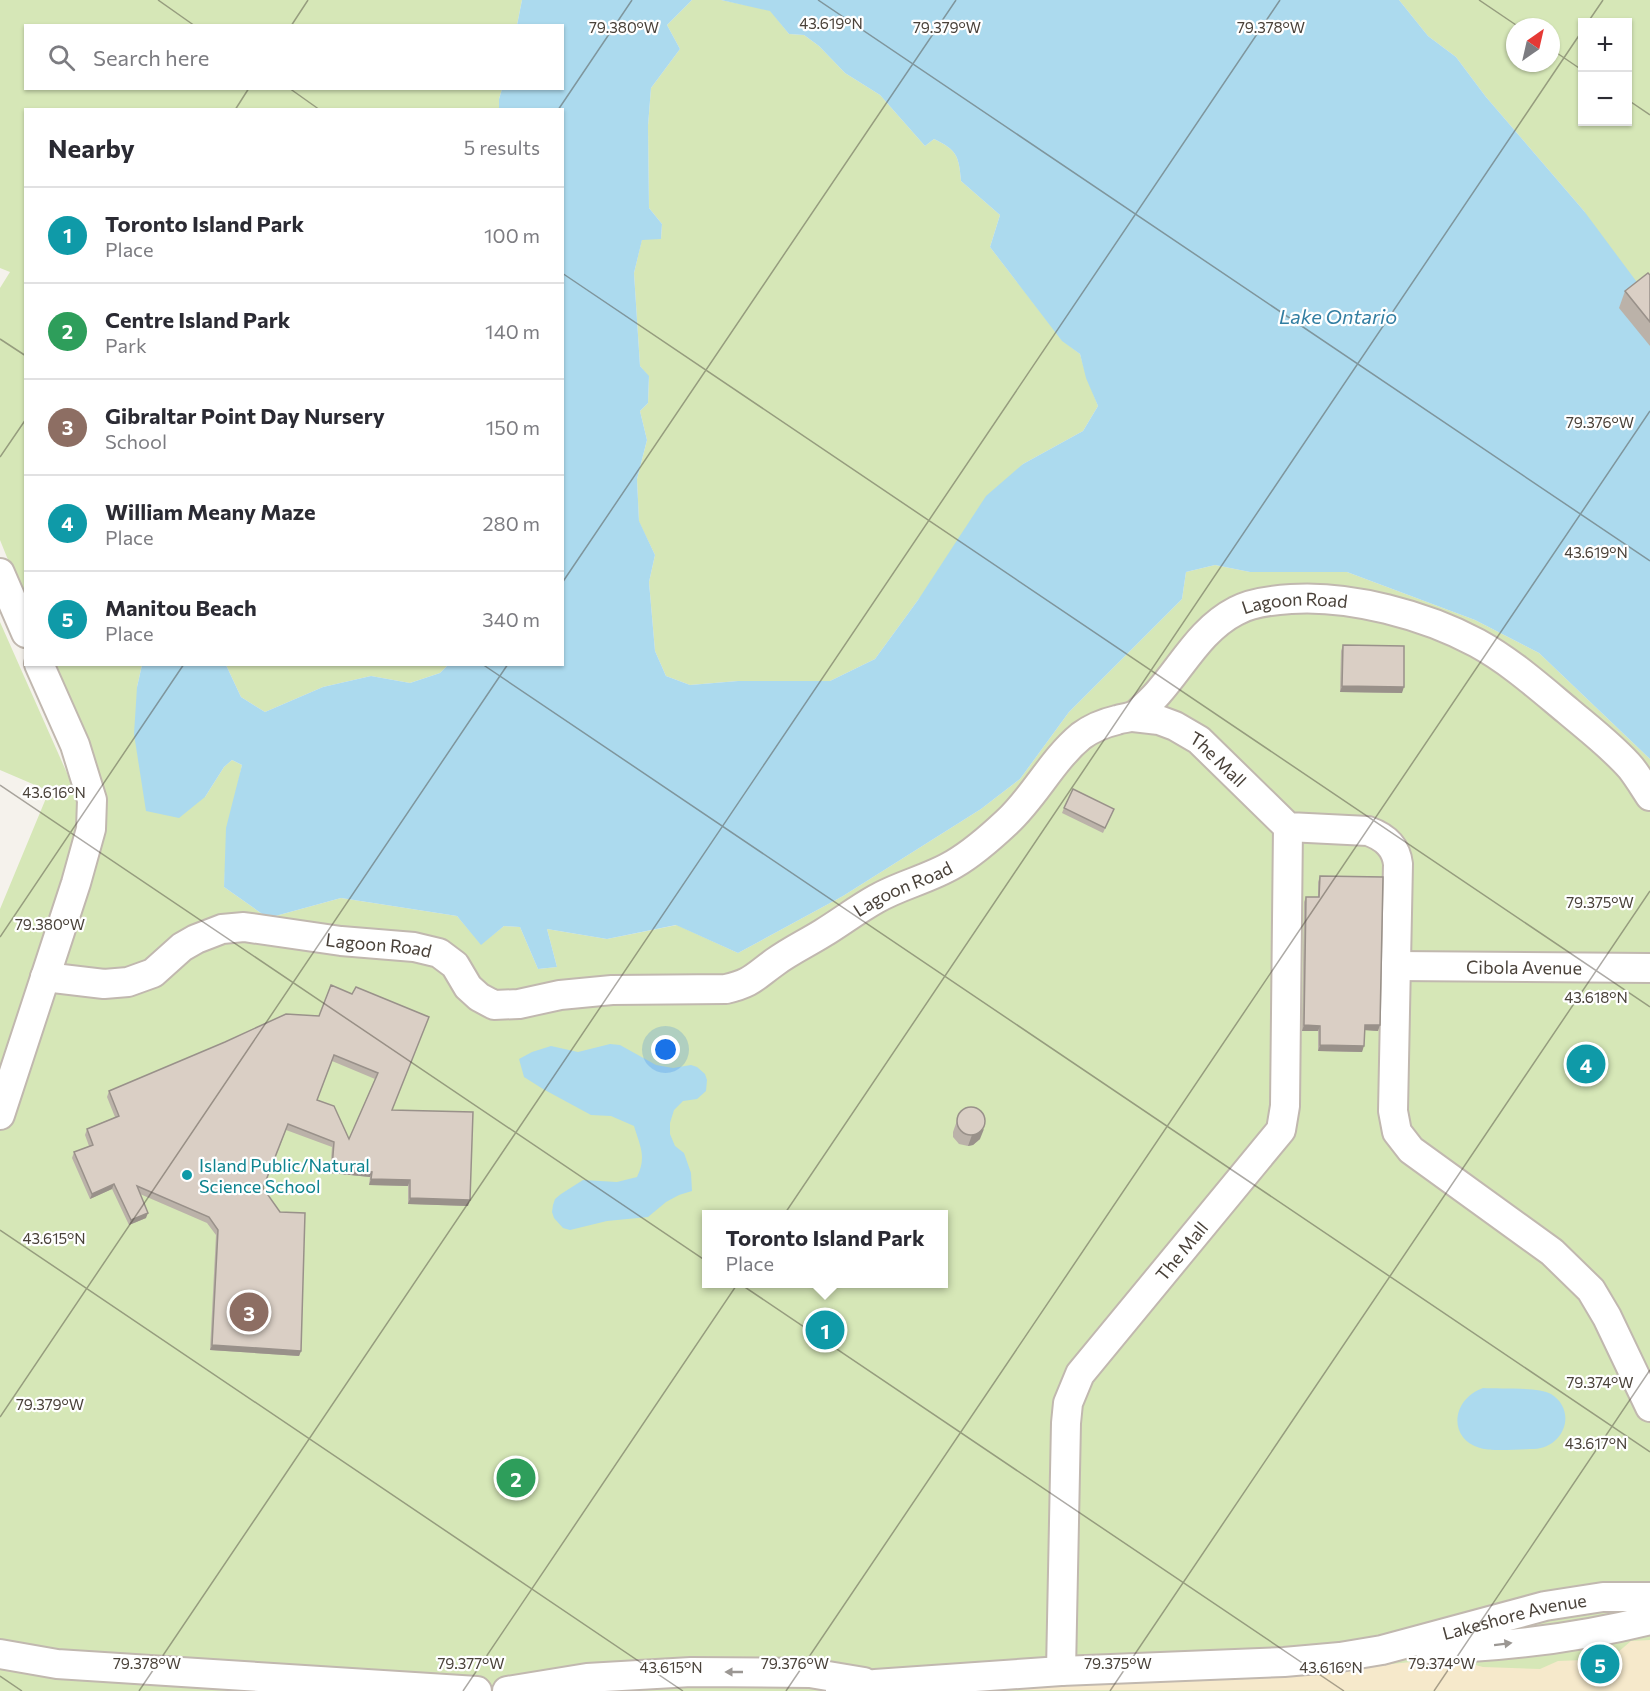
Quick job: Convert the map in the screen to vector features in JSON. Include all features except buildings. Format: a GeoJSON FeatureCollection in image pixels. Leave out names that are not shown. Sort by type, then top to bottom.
{"type":"FeatureCollection","features":[{"type":"Feature","properties":{"kind":"lane"},"geometry":{"type":"LineString","coordinates":[[0,573],[24,628]]}},
{"type":"Feature","properties":{"kind":"lane","name":"Lagoon Road"},"geometry":{"type":"LineString","coordinates":[[45,977],[104,984],[128,982],[153,973],[182,947],[196,939],[222,929],[244,927],[341,941],[414,946],[439,953],[455,965],[468,987],[479,997],[494,1005],[519,1004],[560,995],[612,990],[726,989],[742,986],[754,980],[775,962],[877,898],[954,864],[980,846],[1009,821],[1069,748],[1083,735],[1100,725],[1117,719],[1133,717],[1158,694],[1187,655],[1215,624],[1238,610],[1274,600],[1312,597],[1349,601],[1405,614],[1444,627],[1479,644],[1525,675],[1588,728],[1631,768],[1650,796]]}},
{"type":"Feature","properties":{"kind":"lane"},"geometry":{"type":"LineString","coordinates":[[0,1115],[76,883],[91,829],[92,800],[75,746],[40,666]]}},
{"type":"Feature","properties":{"kind":"lane","name":"The Mall"},"geometry":{"type":"LineString","coordinates":[[1061,1671],[1068,1403],[1080,1374],[1281,1130],[1285,1106],[1288,827],[1199,740],[1160,720],[1133,717]]}},
{"type":"Feature","properties":{"kind":"lane"},"geometry":{"type":"LineString","coordinates":[[1288,827],[1361,830],[1376,834],[1390,844],[1394,850],[1398,862],[1393,1111],[1399,1135],[1415,1153],[1556,1256],[1591,1290],[1607,1317],[1650,1407]]}},
{"type":"Feature","properties":{"kind":"lane","name":"Cibola Avenue"},"geometry":{"type":"LineString","coordinates":[[1396,966],[1650,968]]}},
{"type":"Feature","properties":{"kind":"lane","name":"Lakeshore Avenue"},"geometry":{"type":"LineString","coordinates":[[840,1691],[875,1684],[1061,1671],[1284,1662],[1340,1657],[1382,1650],[1545,1606],[1603,1597],[1650,1597]]}},
{"type":"Feature","properties":{"kind":"lane","name":"Lakeshore Avenue"},"geometry":{"type":"LineString","coordinates":[[1382,1650],[1483,1646],[1561,1637],[1650,1620]]}},
{"type":"Feature","properties":{"kind":"lane"},"geometry":{"type":"LineString","coordinates":[[0,1654],[57,1664],[477,1691]]}},
{"type":"Feature","properties":{"kind":"lane","name":"Lakeshore Avenue"},"geometry":{"type":"LineString","coordinates":[[507,1691],[587,1677],[691,1672],[810,1673],[875,1684]]}},
{"type":"Feature","properties":{"kind":"green space"},"geometry":{"type":"Polygon","coordinates":[[[0,0],[522,0],[517,24],[24,24],[24,90],[502,90],[499,108],[24,108],[24,600],[0,540],[0,288],[10,272],[0,268],[0,0]]]}},
{"type":"Feature","properties":{"kind":"green space"},"geometry":{"type":"Polygon","coordinates":[[[692,0],[721,0],[770,10],[789,34],[804,35],[819,46],[845,73],[880,95],[925,146],[934,139],[952,151],[958,160],[961,181],[1000,215],[990,247],[1062,340],[1080,354],[1098,406],[1083,431],[1023,464],[875,659],[830,681],[738,681],[690,685],[666,676],[655,651],[649,582],[655,555],[639,522],[637,479],[647,440],[640,411],[648,403],[649,377],[640,366],[634,273],[642,239],[661,239],[662,224],[649,208],[648,126],[651,88],[680,49],[667,25],[692,0]]]}},
{"type":"Feature","properties":{"kind":"green space"},"geometry":{"type":"Polygon","coordinates":[[[1399,0],[1650,0],[1650,346],[1584,211],[1486,97],[1456,57],[1428,36],[1399,0]]]}},
{"type":"Feature","properties":{"kind":"green space"},"geometry":{"type":"Polygon","coordinates":[[[1215,565],[1250,572],[1347,572],[1475,620],[1539,653],[1650,759],[1650,1691],[0,1691],[0,909],[49,791],[0,770],[0,622],[78,798],[51,666],[142,666],[137,687],[205,797],[224,767],[232,760],[242,765],[230,826],[224,887],[268,918],[341,898],[457,916],[481,944],[504,926],[520,927],[538,969],[557,967],[547,929],[607,939],[677,925],[738,953],[843,896],[981,809],[1020,779],[1069,712],[1182,599],[1186,572],[1215,565]]]}},
{"type":"Feature","properties":{"kind":"green space"},"geometry":{"type":"Polygon","coordinates":[[[226,666],[447,666],[440,673],[410,683],[371,676],[323,687],[265,712],[241,697],[226,666]]]}},
{"type":"Feature","properties":{"kind":"sand"},"geometry":{"type":"Polygon","coordinates":[[[1650,1640],[1650,1691],[993,1690],[1075,1681],[1344,1669],[1449,1658],[1483,1667],[1540,1669],[1558,1661],[1610,1659],[1631,1641],[1650,1640]]]}},
{"type":"Feature","properties":{"kind":"water","name":"Lake Ontario"},"geometry":{"type":"Polygon","coordinates":[[[522,0],[692,0],[667,25],[680,49],[651,88],[648,126],[649,208],[662,224],[661,239],[642,240],[634,273],[640,366],[649,376],[648,403],[640,411],[647,440],[637,479],[639,521],[655,555],[649,582],[655,651],[666,676],[690,685],[738,681],[830,681],[875,659],[918,600],[986,496],[1023,464],[1083,431],[1098,406],[1086,378],[1080,354],[1062,341],[990,247],[1000,215],[961,181],[958,160],[952,151],[934,139],[925,146],[880,95],[845,73],[819,46],[804,35],[789,34],[770,11],[721,0],[1399,0],[1428,36],[1456,57],[1486,97],[1584,211],[1642,289],[1650,346],[1650,759],[1539,653],[1475,620],[1347,572],[1250,572],[1215,565],[1186,572],[1182,599],[1069,712],[1020,779],[981,809],[843,896],[738,953],[676,925],[607,939],[547,929],[557,967],[538,969],[520,927],[504,926],[481,945],[457,916],[341,898],[268,918],[224,887],[226,828],[242,765],[232,760],[224,767],[205,797],[179,818],[146,811],[134,734],[137,687],[142,666],[226,666],[241,697],[265,712],[323,687],[371,676],[410,683],[440,673],[447,666],[564,666],[564,108],[499,108],[499,99],[502,90],[564,90],[564,24],[517,24],[522,0]]]}},
{"type":"Feature","properties":{"kind":"water"},"geometry":{"type":"Polygon","coordinates":[[[610,1044],[620,1045],[656,1065],[673,1068],[691,1065],[705,1074],[706,1091],[697,1099],[683,1101],[674,1110],[670,1123],[670,1134],[675,1146],[684,1153],[691,1173],[692,1191],[666,1202],[648,1217],[607,1221],[570,1230],[563,1228],[554,1218],[552,1212],[555,1199],[583,1180],[617,1182],[637,1177],[642,1163],[640,1146],[634,1126],[611,1116],[591,1115],[543,1089],[524,1077],[519,1059],[551,1046],[578,1052],[610,1044]]]}},
{"type":"Feature","properties":{"kind":"water"},"geometry":{"type":"Polygon","coordinates":[[[1483,1388],[1528,1389],[1551,1394],[1564,1410],[1564,1428],[1560,1436],[1544,1447],[1534,1449],[1492,1450],[1469,1443],[1458,1428],[1460,1409],[1473,1393],[1483,1388]]]}},
{"type":"Feature","properties":{"kind":"place","name":"William Meany Maze"},"geometry":{"type":"Point","coordinates":[1586,1064]}},
{"type":"Feature","properties":{"kind":"place","name":"Island Public/Natural Science School"},"geometry":{"type":"Point","coordinates":[187,1175]}},
{"type":"Feature","properties":{"kind":"place","name":"Gibraltar Point Day Nursery"},"geometry":{"type":"Point","coordinates":[249,1312]}},
{"type":"Feature","properties":{"kind":"place","name":"Toronto Island Park"},"geometry":{"type":"Point","coordinates":[825,1330]}},
{"type":"Feature","properties":{"kind":"place","name":"Centre Island Park"},"geometry":{"type":"Point","coordinates":[516,1478]}},
{"type":"Feature","properties":{"kind":"place","name":"Manitou Beach"},"geometry":{"type":"Point","coordinates":[1600,1664]}}]}
